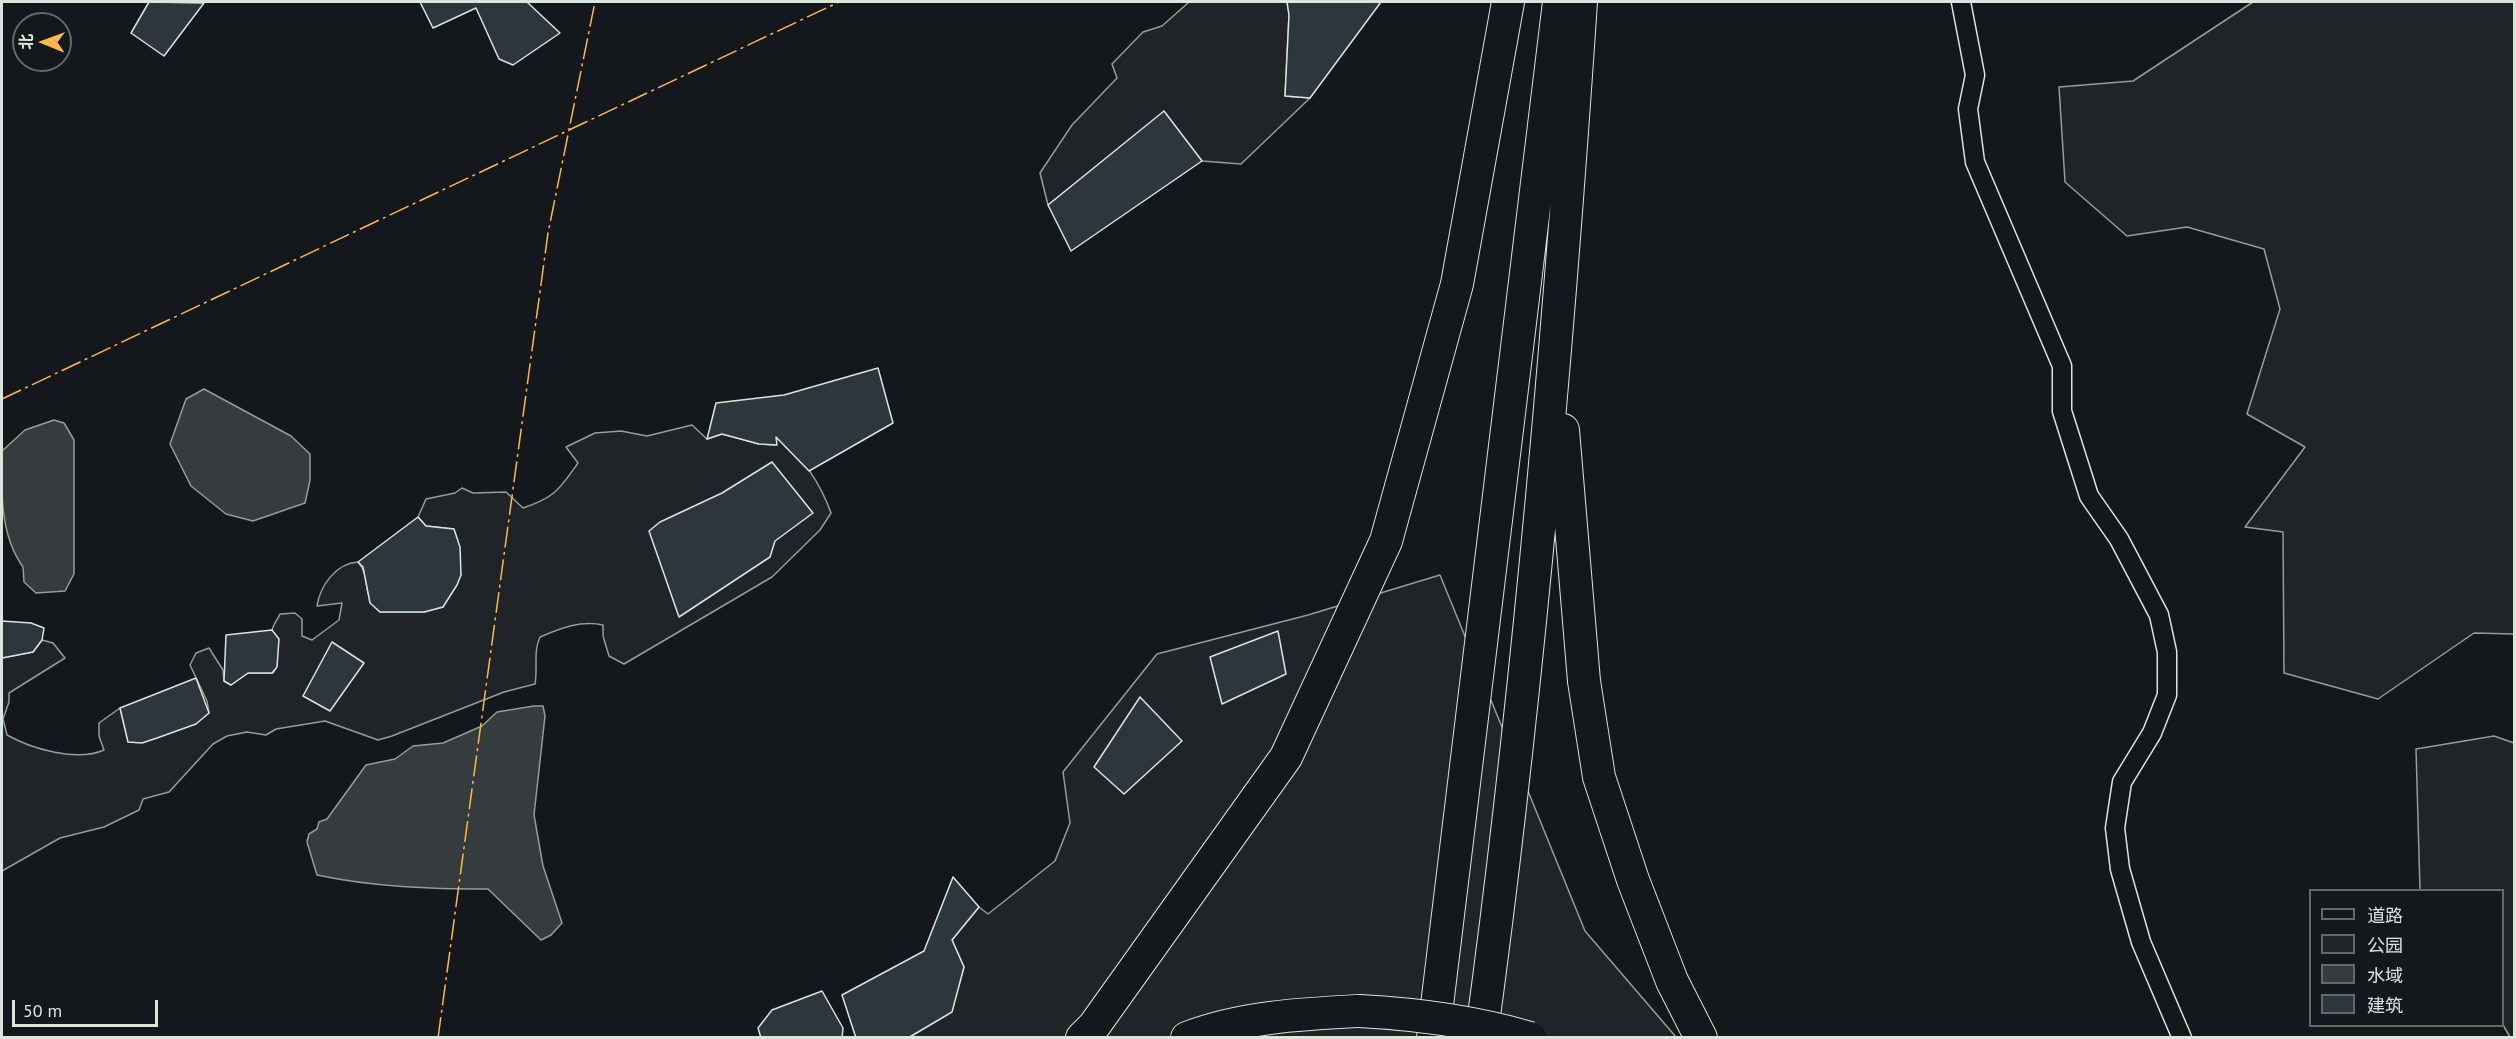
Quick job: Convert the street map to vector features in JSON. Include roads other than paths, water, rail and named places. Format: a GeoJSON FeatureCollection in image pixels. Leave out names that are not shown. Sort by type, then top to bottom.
{"type":"FeatureCollection","features":[{"type":"Feature","properties":{"kind":"highway"},"geometry":{"type":"LineString","coordinates":[[1082,1038],[1095,1026],[1286,757],[1386,541],[1457,284],[1508,2]]}},
{"type":"Feature","properties":{"kind":"highway"},"geometry":{"type":"LineString","coordinates":[[1433,1038],[1559,2]]}},
{"type":"Feature","properties":{"kind":"highway"},"geometry":{"type":"LineString","coordinates":[[1480,1038],[1499,902],[1537,573],[1581,2]]}},
{"type":"Feature","properties":{"kind":"highway"},"geometry":{"type":"LineString","coordinates":[[1556,344],[1584,681],[1599,777],[1633,880],[1672,981],[1701,1038]]}},
{"type":"Feature","properties":{"kind":"highway"},"geometry":{"type":"LineString","coordinates":[[1499,902],[1503,1038]]}},
{"type":"Feature","properties":{"kind":"highway"},"geometry":{"type":"LineString","coordinates":[[1187,1038],[1211,1028],[1297,1014],[1359,1011],[1432,1016],[1482,1024],[1530,1038]]}},
{"type":"Feature","properties":{"kind":"street"},"geometry":{"type":"LineString","coordinates":[[1961,2],[1975,75],[1968,109],[1975,162],[2062,366],[2062,411],[2089,496],[2119,539],[2159,615],[2167,652],[2167,695],[2152,733],[2122,782],[2115,828],[2120,869],[2141,942],[2182,1038]]}},
{"type":"Feature","properties":{"kind":"water"},"geometry":{"type":"Polygon","coordinates":[[[204,389],[291,436],[310,454],[310,480],[305,503],[253,521],[226,514],[191,486],[170,444],[186,399],[204,389]]]}},
{"type":"Feature","properties":{"kind":"water"},"geometry":{"type":"Polygon","coordinates":[[[54,420],[64,423],[74,440],[74,574],[65,591],[36,593],[24,582],[23,567],[15,555],[6,527],[2,497],[2,451],[25,430],[54,420]]]}},
{"type":"Feature","properties":{"kind":"water"},"geometry":{"type":"Polygon","coordinates":[[[543,706],[545,716],[534,815],[543,866],[562,923],[551,935],[541,940],[488,889],[402,886],[317,875],[307,842],[309,834],[317,829],[319,822],[327,819],[366,765],[395,759],[413,746],[443,743],[482,726],[497,712],[543,706]]]}}]}
